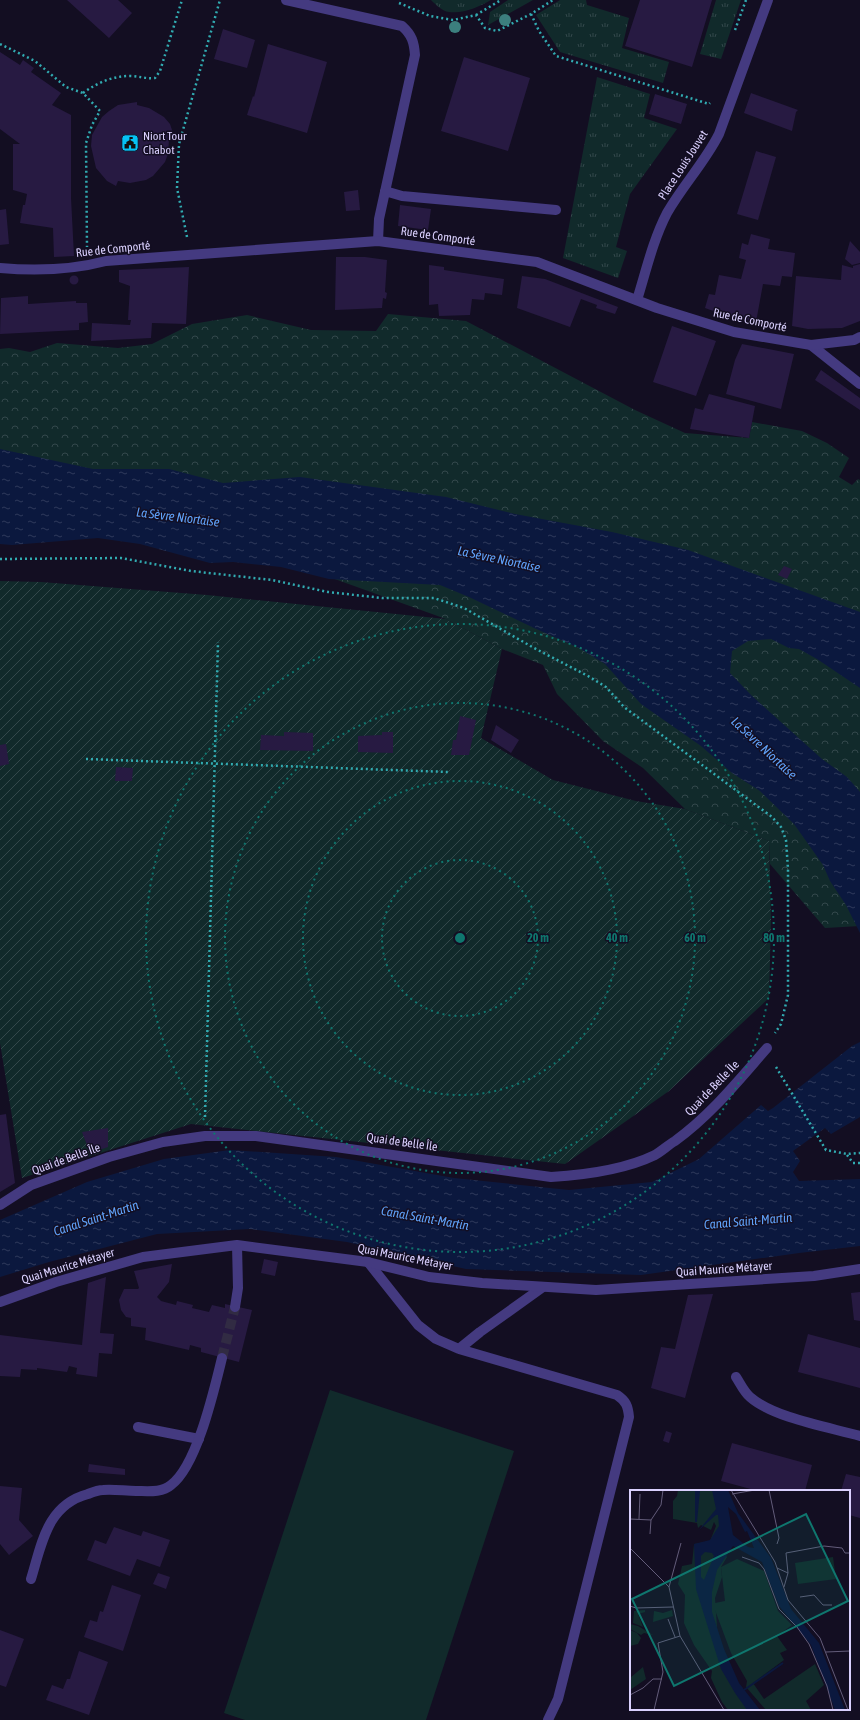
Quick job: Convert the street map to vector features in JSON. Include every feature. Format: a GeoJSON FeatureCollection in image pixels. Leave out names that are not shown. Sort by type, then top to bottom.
{"type":"FeatureCollection","features":[{"type":"Feature","properties":{"kind":"street"},"geometry":{"type":"LineString","coordinates":[[286,0],[402,26],[409,32],[414,42],[415,55],[379,219],[378,241]]}},
{"type":"Feature","properties":{"kind":"street","name":"Place Louis Jouvet"},"geometry":{"type":"LineString","coordinates":[[637,300],[660,228],[676,199],[709,153],[719,134],[768,0]]}},
{"type":"Feature","properties":{"kind":"street"},"geometry":{"type":"LineString","coordinates":[[385,191],[402,196],[556,210]]}},
{"type":"Feature","properties":{"kind":"street","name":"Rue de Comporté"},"geometry":{"type":"LineString","coordinates":[[0,268],[26,270],[89,266],[106,261],[378,241],[537,262],[637,300],[720,329],[811,345],[854,340],[860,337]]}},
{"type":"Feature","properties":{"kind":"street"},"geometry":{"type":"LineString","coordinates":[[811,345],[860,384]]}},
{"type":"Feature","properties":{"kind":"street","name":"Quai de Belle Île"},"geometry":{"type":"LineString","coordinates":[[0,1205],[32,1185],[109,1156],[163,1142],[205,1136],[256,1136],[551,1177],[587,1174],[621,1166],[655,1155],[691,1129],[730,1092],[766,1048]]}},
{"type":"Feature","properties":{"kind":"street"},"geometry":{"type":"LineString","coordinates":[[235,1307],[238,1288],[237,1245]]}},
{"type":"Feature","properties":{"kind":"street","name":"Quai Maurice Métayer"},"geometry":{"type":"LineString","coordinates":[[0,1302],[56,1282],[143,1256],[237,1245],[368,1262],[429,1277],[482,1283],[596,1290],[814,1276],[860,1269]]}},
{"type":"Feature","properties":{"kind":"street"},"geometry":{"type":"LineString","coordinates":[[368,1262],[418,1325],[436,1339],[459,1349],[617,1395],[628,1407],[629,1417],[558,1699],[548,1720]]}},
{"type":"Feature","properties":{"kind":"street"},"geometry":{"type":"LineString","coordinates":[[459,1349],[480,1332],[543,1287]]}},
{"type":"Feature","properties":{"kind":"street"},"geometry":{"type":"LineString","coordinates":[[31,1579],[41,1544],[51,1522],[60,1508],[78,1496],[102,1490],[154,1492],[171,1486],[183,1473],[192,1459],[199,1439],[222,1358]]}},
{"type":"Feature","properties":{"kind":"street"},"geometry":{"type":"LineString","coordinates":[[736,1377],[749,1396],[762,1406],[779,1414],[860,1436]]}},
{"type":"Feature","properties":{"kind":"street"},"geometry":{"type":"LineString","coordinates":[[138,1428],[199,1439]]}},
{"type":"Feature","properties":{"kind":"path"},"geometry":{"type":"LineString","coordinates":[[83,93],[97,83],[114,78],[130,76],[148,79],[155,78],[160,71],[182,0]]}},
{"type":"Feature","properties":{"kind":"path"},"geometry":{"type":"LineString","coordinates":[[190,255],[177,188],[179,144],[220,0]]}},
{"type":"Feature","properties":{"kind":"path"},"geometry":{"type":"LineString","coordinates":[[399,2],[430,16],[453,20],[476,16],[501,0]]}},
{"type":"Feature","properties":{"kind":"path"},"geometry":{"type":"LineString","coordinates":[[476,16],[485,28],[497,31],[531,14],[553,0]]}},
{"type":"Feature","properties":{"kind":"path"},"geometry":{"type":"LineString","coordinates":[[733,36],[746,0]]}},
{"type":"Feature","properties":{"kind":"path"},"geometry":{"type":"LineString","coordinates":[[531,14],[539,30],[556,56],[709,104],[712,98]]}},
{"type":"Feature","properties":{"kind":"path"},"geometry":{"type":"LineString","coordinates":[[0,44],[35,62],[66,87],[83,93],[100,111],[92,125],[86,143],[87,253],[89,266]]}},
{"type":"Feature","properties":{"kind":"path"},"geometry":{"type":"LineString","coordinates":[[0,559],[121,558],[191,571],[272,580],[328,592],[382,598],[434,598],[464,608],[534,648],[606,686],[624,707],[772,817],[781,827],[786,840],[788,995],[780,1024],[766,1048]]}},
{"type":"Feature","properties":{"kind":"path"},"geometry":{"type":"LineString","coordinates":[[205,1136],[218,642]]}},
{"type":"Feature","properties":{"kind":"path"},"geometry":{"type":"LineString","coordinates":[[86,759],[449,772]]}},
{"type":"Feature","properties":{"kind":"path"},"geometry":{"type":"LineString","coordinates":[[780,1077],[826,1150],[847,1154],[860,1153]]}},
{"type":"Feature","properties":{"kind":"path"},"geometry":{"type":"LineString","coordinates":[[847,1154],[853,1163],[860,1163]]}},
{"type":"Feature","properties":{"kind":"green space"},"geometry":{"type":"Polygon","coordinates":[[[431,0],[491,0],[471,9],[460,12],[449,12],[437,6],[431,0]]]}},
{"type":"Feature","properties":{"kind":"green space"},"geometry":{"type":"Polygon","coordinates":[[[508,0],[533,0],[488,25],[490,12],[508,0]]]}},
{"type":"Feature","properties":{"kind":"green space"},"geometry":{"type":"Polygon","coordinates":[[[560,0],[586,0],[587,5],[629,18],[622,48],[669,62],[663,83],[560,52],[536,15],[560,0]]]}},
{"type":"Feature","properties":{"kind":"green space"},"geometry":{"type":"Polygon","coordinates":[[[716,0],[741,0],[721,59],[700,54],[716,0]]]}},
{"type":"Feature","properties":{"kind":"green space"},"geometry":{"type":"Polygon","coordinates":[[[597,77],[650,94],[644,118],[677,129],[630,194],[616,247],[627,251],[618,278],[563,258],[597,77]]]}},
{"type":"Feature","properties":{"kind":"green space"},"geometry":{"type":"Polygon","coordinates":[[[388,314],[466,321],[635,410],[685,433],[749,438],[752,422],[802,431],[827,443],[849,458],[839,477],[852,485],[858,479],[860,480],[860,926],[825,928],[770,864],[769,841],[685,809],[643,768],[603,741],[557,694],[543,665],[502,649],[446,619],[176,522],[0,468],[0,349],[9,348],[30,352],[57,343],[118,348],[152,344],[192,324],[247,315],[311,330],[376,331],[388,314]]]}},
{"type":"Feature","properties":{"kind":"green space"},"geometry":{"type":"Polygon","coordinates":[[[0,581],[41,582],[207,595],[446,619],[502,649],[481,738],[553,780],[636,801],[685,809],[769,841],[771,919],[769,998],[669,1091],[565,1164],[191,1124],[22,1178],[0,1043],[0,581]]]}},
{"type":"Feature","properties":{"kind":"green space"},"geometry":{"type":"Polygon","coordinates":[[[330,1390],[514,1451],[426,1720],[245,1720],[224,1713],[330,1390]]]}},
{"type":"Feature","properties":{"kind":"water","name":"La Sèvre Niortaise"},"geometry":{"type":"Polygon","coordinates":[[[0,449],[93,469],[169,469],[223,483],[300,477],[446,497],[515,514],[612,532],[688,550],[860,612],[860,688],[817,659],[799,649],[789,648],[771,639],[748,641],[732,651],[730,673],[751,695],[822,759],[847,777],[860,792],[860,933],[846,905],[830,881],[823,865],[794,824],[760,791],[732,773],[701,746],[641,704],[605,664],[579,648],[440,585],[329,579],[281,567],[233,562],[210,563],[140,544],[98,538],[12,545],[0,544],[0,449]]]}},
{"type":"Feature","properties":{"kind":"water","name":"Canal Saint-Martin"},"geometry":{"type":"Polygon","coordinates":[[[860,1042],[860,1117],[831,1134],[825,1128],[793,1151],[800,1161],[793,1172],[799,1181],[860,1179],[860,1246],[641,1275],[466,1269],[347,1242],[250,1229],[157,1234],[49,1262],[0,1277],[0,1220],[87,1182],[164,1159],[230,1150],[336,1157],[454,1178],[569,1190],[652,1182],[699,1159],[761,1105],[768,1111],[773,1108],[852,1046],[860,1042]]]}},
{"type":"Feature","properties":{"kind":"building"},"geometry":{"type":"Polygon","coordinates":[[[67,0],[118,0],[132,13],[109,38],[67,0]]]}},
{"type":"Feature","properties":{"kind":"building"},"geometry":{"type":"Polygon","coordinates":[[[640,0],[712,0],[692,67],[625,46],[640,0]]]}},
{"type":"Feature","properties":{"kind":"building"},"geometry":{"type":"Polygon","coordinates":[[[223,29],[255,40],[247,68],[214,59],[223,29]]]}},
{"type":"Feature","properties":{"kind":"building"},"geometry":{"type":"Polygon","coordinates":[[[268,44],[327,62],[307,133],[247,115],[253,96],[254,97],[268,44]]]}},
{"type":"Feature","properties":{"kind":"building"},"geometry":{"type":"Polygon","coordinates":[[[0,52],[20,65],[23,60],[34,68],[31,72],[61,93],[52,105],[71,115],[71,198],[74,256],[54,257],[53,228],[20,223],[23,205],[25,205],[27,194],[13,190],[13,144],[20,144],[0,129],[0,52]]]}},
{"type":"Feature","properties":{"kind":"building"},"geometry":{"type":"Polygon","coordinates":[[[464,57],[530,78],[508,151],[441,131],[464,57]]]}},
{"type":"Feature","properties":{"kind":"building"},"geometry":{"type":"Polygon","coordinates":[[[751,93],[798,110],[796,112],[792,131],[744,113],[751,93]]]}},
{"type":"Feature","properties":{"kind":"building"},"geometry":{"type":"Polygon","coordinates":[[[655,94],[687,104],[681,124],[649,114],[655,94]]]}},
{"type":"Feature","properties":{"kind":"building","name":"Niort Tour Chabot"},"geometry":{"type":"Polygon","coordinates":[[[137,102],[137,105],[149,108],[164,117],[170,124],[175,139],[169,140],[168,154],[165,162],[153,176],[146,180],[130,183],[118,181],[116,186],[107,181],[96,168],[91,146],[92,135],[102,117],[109,111],[118,105],[137,102]]]}},
{"type":"Feature","properties":{"kind":"building"},"geometry":{"type":"Polygon","coordinates":[[[756,151],[776,157],[758,220],[737,214],[756,151]]]}},
{"type":"Feature","properties":{"kind":"building"},"geometry":{"type":"Polygon","coordinates":[[[358,190],[360,210],[346,211],[344,192],[358,190]]]}},
{"type":"Feature","properties":{"kind":"building"},"geometry":{"type":"Polygon","coordinates":[[[400,205],[431,209],[428,230],[398,226],[400,205]]]}},
{"type":"Feature","properties":{"kind":"building"},"geometry":{"type":"Polygon","coordinates":[[[6,209],[9,244],[0,245],[0,210],[6,209]]]}},
{"type":"Feature","properties":{"kind":"building"},"geometry":{"type":"Polygon","coordinates":[[[751,234],[770,239],[768,249],[795,253],[792,277],[782,276],[780,286],[763,284],[756,322],[730,317],[705,308],[709,294],[715,295],[719,275],[741,279],[746,260],[739,258],[742,243],[748,245],[751,234]]]}},
{"type":"Feature","properties":{"kind":"building"},"geometry":{"type":"Polygon","coordinates":[[[850,241],[860,252],[860,263],[852,265],[845,259],[850,241]]]}},
{"type":"Feature","properties":{"kind":"building"},"geometry":{"type":"Polygon","coordinates":[[[336,257],[365,257],[387,260],[385,292],[387,293],[386,299],[383,298],[382,308],[335,310],[336,257]]]}},
{"type":"Feature","properties":{"kind":"building"},"geometry":{"type":"Polygon","coordinates":[[[860,264],[860,321],[842,328],[808,329],[792,326],[796,276],[841,280],[842,265],[853,268],[853,266],[860,264]]]}},
{"type":"Feature","properties":{"kind":"building"},"geometry":{"type":"Polygon","coordinates":[[[429,265],[444,267],[444,270],[504,279],[502,295],[485,293],[484,300],[472,299],[470,315],[439,316],[438,304],[429,305],[429,265]]]}},
{"type":"Feature","properties":{"kind":"building"},"geometry":{"type":"Polygon","coordinates":[[[189,267],[186,324],[152,323],[151,338],[91,341],[92,323],[130,325],[131,320],[128,320],[130,286],[119,282],[119,270],[189,267]]]}},
{"type":"Feature","properties":{"kind":"building"},"geometry":{"type":"Polygon","coordinates":[[[74,275],[79,280],[74,285],[69,280],[74,275]]]}},
{"type":"Feature","properties":{"kind":"building"},"geometry":{"type":"Polygon","coordinates":[[[522,276],[545,279],[618,307],[615,314],[596,308],[597,305],[581,299],[570,327],[517,308],[522,276]]]}},
{"type":"Feature","properties":{"kind":"building"},"geometry":{"type":"Polygon","coordinates":[[[28,296],[28,304],[76,301],[76,303],[87,303],[88,322],[79,323],[79,330],[0,334],[1,298],[28,296]]]}},
{"type":"Feature","properties":{"kind":"building"},"geometry":{"type":"Polygon","coordinates":[[[672,326],[716,341],[696,396],[653,382],[672,326]]]}},
{"type":"Feature","properties":{"kind":"building"},"geometry":{"type":"Polygon","coordinates":[[[742,344],[794,354],[781,409],[726,394],[735,360],[742,344]]]}},
{"type":"Feature","properties":{"kind":"building"},"geometry":{"type":"Polygon","coordinates":[[[821,370],[860,398],[860,410],[815,380],[821,370]]]}},
{"type":"Feature","properties":{"kind":"building"},"geometry":{"type":"Polygon","coordinates":[[[709,394],[755,406],[749,438],[690,429],[695,408],[703,410],[709,394]]]}},
{"type":"Feature","properties":{"kind":"building"},"geometry":{"type":"Polygon","coordinates":[[[784,566],[792,569],[787,579],[778,575],[784,566]]]}},
{"type":"Feature","properties":{"kind":"building"},"geometry":{"type":"Polygon","coordinates":[[[460,716],[476,720],[469,755],[451,755],[453,740],[456,740],[460,716]]]}},
{"type":"Feature","properties":{"kind":"building"},"geometry":{"type":"Polygon","coordinates":[[[496,725],[519,740],[511,753],[491,740],[496,725]]]}},
{"type":"Feature","properties":{"kind":"building"},"geometry":{"type":"Polygon","coordinates":[[[284,732],[313,733],[313,751],[260,750],[261,735],[284,736],[284,732]]]}},
{"type":"Feature","properties":{"kind":"building"},"geometry":{"type":"Polygon","coordinates":[[[382,732],[393,732],[393,753],[358,752],[358,736],[382,735],[382,732]]]}},
{"type":"Feature","properties":{"kind":"building"},"geometry":{"type":"Polygon","coordinates":[[[6,744],[9,764],[0,766],[0,745],[6,744]]]}},
{"type":"Feature","properties":{"kind":"building"},"geometry":{"type":"Polygon","coordinates":[[[116,767],[133,768],[132,781],[115,781],[116,767]]]}},
{"type":"Feature","properties":{"kind":"building"},"geometry":{"type":"Polygon","coordinates":[[[6,1114],[15,1183],[0,1192],[0,1115],[6,1114]]]}},
{"type":"Feature","properties":{"kind":"building"},"geometry":{"type":"Polygon","coordinates":[[[108,1128],[108,1147],[90,1153],[82,1132],[108,1128]]]}},
{"type":"Feature","properties":{"kind":"building"},"geometry":{"type":"Polygon","coordinates":[[[264,1259],[278,1262],[275,1276],[261,1273],[264,1259]]]}},
{"type":"Feature","properties":{"kind":"building"},"geometry":{"type":"Polygon","coordinates":[[[172,1264],[169,1282],[157,1297],[161,1301],[176,1305],[177,1301],[193,1305],[192,1308],[209,1312],[212,1305],[225,1308],[225,1304],[252,1310],[239,1362],[201,1352],[201,1348],[190,1345],[189,1350],[145,1340],[146,1328],[131,1326],[131,1318],[126,1317],[121,1310],[119,1300],[124,1289],[139,1288],[134,1271],[172,1264]]]}},
{"type":"Feature","properties":{"kind":"building"},"geometry":{"type":"Polygon","coordinates":[[[106,1277],[100,1333],[114,1334],[112,1354],[99,1353],[97,1377],[76,1374],[77,1368],[69,1366],[67,1372],[37,1368],[37,1370],[21,1369],[20,1377],[0,1376],[0,1335],[82,1345],[88,1283],[106,1277]]]}},
{"type":"Feature","properties":{"kind":"building"},"geometry":{"type":"Polygon","coordinates":[[[860,1292],[860,1321],[854,1320],[851,1293],[860,1292]]]}},
{"type":"Feature","properties":{"kind":"building"},"geometry":{"type":"Polygon","coordinates":[[[713,1294],[685,1398],[651,1388],[661,1347],[675,1349],[688,1295],[713,1294]]]}},
{"type":"Feature","properties":{"kind":"building"},"geometry":{"type":"Polygon","coordinates":[[[808,1334],[860,1348],[860,1388],[798,1372],[808,1334]]]}},
{"type":"Feature","properties":{"kind":"building"},"geometry":{"type":"Polygon","coordinates":[[[666,1431],[672,1433],[669,1443],[663,1441],[666,1431]]]}},
{"type":"Feature","properties":{"kind":"building"},"geometry":{"type":"Polygon","coordinates":[[[732,1443],[812,1465],[805,1490],[754,1490],[721,1481],[732,1443]]]}},
{"type":"Feature","properties":{"kind":"building"},"geometry":{"type":"Polygon","coordinates":[[[89,1464],[125,1469],[125,1475],[88,1472],[89,1464]]]}},
{"type":"Feature","properties":{"kind":"building"},"geometry":{"type":"Polygon","coordinates":[[[846,1474],[860,1477],[860,1518],[850,1515],[850,1490],[841,1490],[846,1474]]]}},
{"type":"Feature","properties":{"kind":"building"},"geometry":{"type":"Polygon","coordinates":[[[0,1486],[22,1488],[19,1520],[33,1536],[9,1555],[0,1544],[0,1486]]]}},
{"type":"Feature","properties":{"kind":"building"},"geometry":{"type":"Polygon","coordinates":[[[114,1527],[141,1536],[143,1531],[170,1540],[160,1567],[137,1559],[130,1576],[87,1560],[95,1540],[106,1544],[114,1527]]]}},
{"type":"Feature","properties":{"kind":"building"},"geometry":{"type":"Polygon","coordinates":[[[158,1573],[170,1577],[166,1589],[153,1584],[158,1573]]]}},
{"type":"Feature","properties":{"kind":"building"},"geometry":{"type":"Polygon","coordinates":[[[112,1585],[141,1595],[123,1651],[84,1637],[90,1620],[97,1622],[100,1611],[103,1612],[112,1585]]]}},
{"type":"Feature","properties":{"kind":"building"},"geometry":{"type":"Polygon","coordinates":[[[0,1630],[24,1639],[6,1687],[0,1685],[0,1630]]]}},
{"type":"Feature","properties":{"kind":"building"},"geometry":{"type":"Polygon","coordinates":[[[79,1651],[108,1662],[89,1715],[46,1700],[52,1685],[63,1689],[67,1679],[70,1679],[79,1651]]]}},
{"type":"Feature","properties":{"kind":"tunnel"},"geometry":{"type":"LineString","coordinates":[[222,1358],[235,1307]]}},
{"type":"Feature","properties":{"kind":"place","name":"Niort Tour Chabot"},"geometry":{"type":"Point","coordinates":[130,143]}}]}
